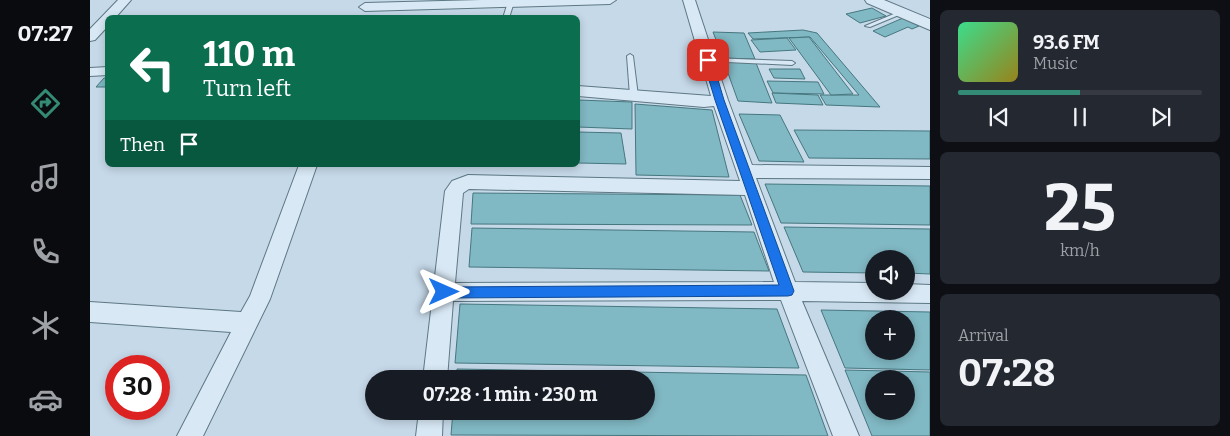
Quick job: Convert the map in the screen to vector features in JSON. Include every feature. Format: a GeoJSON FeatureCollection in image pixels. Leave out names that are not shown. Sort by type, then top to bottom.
{"type":"FeatureCollection","features":[{"type":"Feature","properties":{"kind":"street"},"geometry":{"type":"LineString","coordinates":[[111,15],[125,0]]}},
{"type":"Feature","properties":{"kind":"street"},"geometry":{"type":"LineString","coordinates":[[364,8],[610,0]]}},
{"type":"Feature","properties":{"kind":"street"},"geometry":{"type":"LineString","coordinates":[[689,0],[720,100],[748,180],[788,291],[846,436]]}},
{"type":"Feature","properties":{"kind":"street"},"geometry":{"type":"LineString","coordinates":[[872,0],[930,25]]}},
{"type":"Feature","properties":{"kind":"street"},"geometry":{"type":"LineString","coordinates":[[90,36],[105,21]]}},
{"type":"Feature","properties":{"kind":"street"},"geometry":{"type":"LineString","coordinates":[[90,72],[105,71]]}},
{"type":"Feature","properties":{"kind":"street"},"geometry":{"type":"LineString","coordinates":[[580,91],[704,102],[720,100]]}},
{"type":"Feature","properties":{"kind":"street"},"geometry":{"type":"LineString","coordinates":[[190,436],[259,299],[307,167]]}},
{"type":"Feature","properties":{"kind":"street"},"geometry":{"type":"LineString","coordinates":[[436,370],[454,191],[458,186],[468,182],[748,180],[930,173]]}},
{"type":"Feature","properties":{"kind":"street"},"geometry":{"type":"LineString","coordinates":[[444,292],[788,291],[930,294]]}},
{"type":"Feature","properties":{"kind":"street"},"geometry":{"type":"LineString","coordinates":[[90,312],[246,323]]}},
{"type":"Feature","properties":{"kind":"street"},"geometry":{"type":"LineString","coordinates":[[429,436],[430,420]]}},
{"type":"Feature","properties":{"kind":"lane"},"geometry":{"type":"LineString","coordinates":[[507,15],[511,2]]}},
{"type":"Feature","properties":{"kind":"lane"},"geometry":{"type":"LineString","coordinates":[[868,26],[902,12]]}},
{"type":"Feature","properties":{"kind":"lane"},"geometry":{"type":"LineString","coordinates":[[630,56],[634,96]]}},
{"type":"Feature","properties":{"kind":"lane"},"geometry":{"type":"LineString","coordinates":[[708,60],[792,63]]}},
{"type":"Feature","properties":{"kind":"building"},"geometry":{"type":"Polygon","coordinates":[[[872,8],[886,16],[860,23],[846,14],[872,8]]]}},
{"type":"Feature","properties":{"kind":"building"},"geometry":{"type":"Polygon","coordinates":[[[903,18],[919,26],[912,29],[908,27],[885,37],[873,31],[903,18]]]}},
{"type":"Feature","properties":{"kind":"building"},"geometry":{"type":"Polygon","coordinates":[[[803,30],[817,33],[880,107],[826,105],[820,95],[859,95],[810,37],[753,39],[748,33],[803,30]]]}},
{"type":"Feature","properties":{"kind":"building"},"geometry":{"type":"Polygon","coordinates":[[[713,32],[744,33],[755,59],[723,58],[713,32]]]}},
{"type":"Feature","properties":{"kind":"building"},"geometry":{"type":"Polygon","coordinates":[[[809,37],[853,94],[831,95],[789,38],[809,37]]]}},
{"type":"Feature","properties":{"kind":"building"},"geometry":{"type":"Polygon","coordinates":[[[787,38],[796,50],[760,52],[751,40],[787,38]]]}},
{"type":"Feature","properties":{"kind":"building"},"geometry":{"type":"Polygon","coordinates":[[[724,62],[756,63],[772,103],[738,101],[724,62]]]}},
{"type":"Feature","properties":{"kind":"building"},"geometry":{"type":"Polygon","coordinates":[[[769,69],[800,69],[805,79],[774,78],[769,69]]]}},
{"type":"Feature","properties":{"kind":"building"},"geometry":{"type":"Polygon","coordinates":[[[104,78],[105,78],[105,87],[96,87],[104,78]]]}},
{"type":"Feature","properties":{"kind":"building"},"geometry":{"type":"Polygon","coordinates":[[[767,81],[818,82],[824,94],[773,93],[767,81]]]}},
{"type":"Feature","properties":{"kind":"building"},"geometry":{"type":"Polygon","coordinates":[[[772,93],[818,95],[823,105],[776,103],[772,93]]]}},
{"type":"Feature","properties":{"kind":"building"},"geometry":{"type":"Polygon","coordinates":[[[580,100],[632,102],[632,129],[580,127],[580,100]]]}},
{"type":"Feature","properties":{"kind":"building"},"geometry":{"type":"Polygon","coordinates":[[[635,104],[712,110],[729,177],[636,175],[635,104]]]}},
{"type":"Feature","properties":{"kind":"building"},"geometry":{"type":"Polygon","coordinates":[[[739,114],[780,115],[804,162],[759,161],[739,114]]]}},
{"type":"Feature","properties":{"kind":"building"},"geometry":{"type":"Polygon","coordinates":[[[794,130],[930,131],[930,159],[809,158],[794,130]]]}},
{"type":"Feature","properties":{"kind":"building"},"geometry":{"type":"Polygon","coordinates":[[[580,132],[621,133],[626,164],[580,163],[580,132]]]}},
{"type":"Feature","properties":{"kind":"building"},"geometry":{"type":"Polygon","coordinates":[[[765,184],[930,186],[930,225],[781,223],[765,184]]]}},
{"type":"Feature","properties":{"kind":"building"},"geometry":{"type":"Polygon","coordinates":[[[473,193],[740,195],[752,225],[471,224],[473,193]]]}},
{"type":"Feature","properties":{"kind":"building"},"geometry":{"type":"Polygon","coordinates":[[[784,227],[930,229],[930,274],[915,273],[915,250],[865,250],[865,273],[803,272],[784,227]]]}},
{"type":"Feature","properties":{"kind":"building"},"geometry":{"type":"Polygon","coordinates":[[[472,228],[754,232],[769,271],[469,267],[472,228]]]}},
{"type":"Feature","properties":{"kind":"building"},"geometry":{"type":"Polygon","coordinates":[[[460,304],[777,309],[799,368],[455,363],[460,304]]]}},
{"type":"Feature","properties":{"kind":"building"},"geometry":{"type":"Polygon","coordinates":[[[821,310],[865,311],[865,360],[915,360],[915,312],[930,312],[930,370],[845,368],[821,310]]]}},
{"type":"Feature","properties":{"kind":"building"},"geometry":{"type":"Polygon","coordinates":[[[457,369],[515,370],[457,370],[457,369]]]}},
{"type":"Feature","properties":{"kind":"building"},"geometry":{"type":"Polygon","coordinates":[[[845,370],[865,370],[865,419],[845,370]]]}},
{"type":"Feature","properties":{"kind":"building"},"geometry":{"type":"Polygon","coordinates":[[[655,372],[806,375],[828,436],[451,435],[452,420],[655,420],[655,372]]]}},
{"type":"Feature","properties":{"kind":"building"},"geometry":{"type":"Polygon","coordinates":[[[915,372],[930,372],[930,436],[872,436],[865,420],[915,420],[915,372]]]}},
{"type":"Feature","properties":{"kind":"route"},"geometry":{"type":"LineString","coordinates":[[444,292],[788,291],[720,100],[708,60]]}}]}
